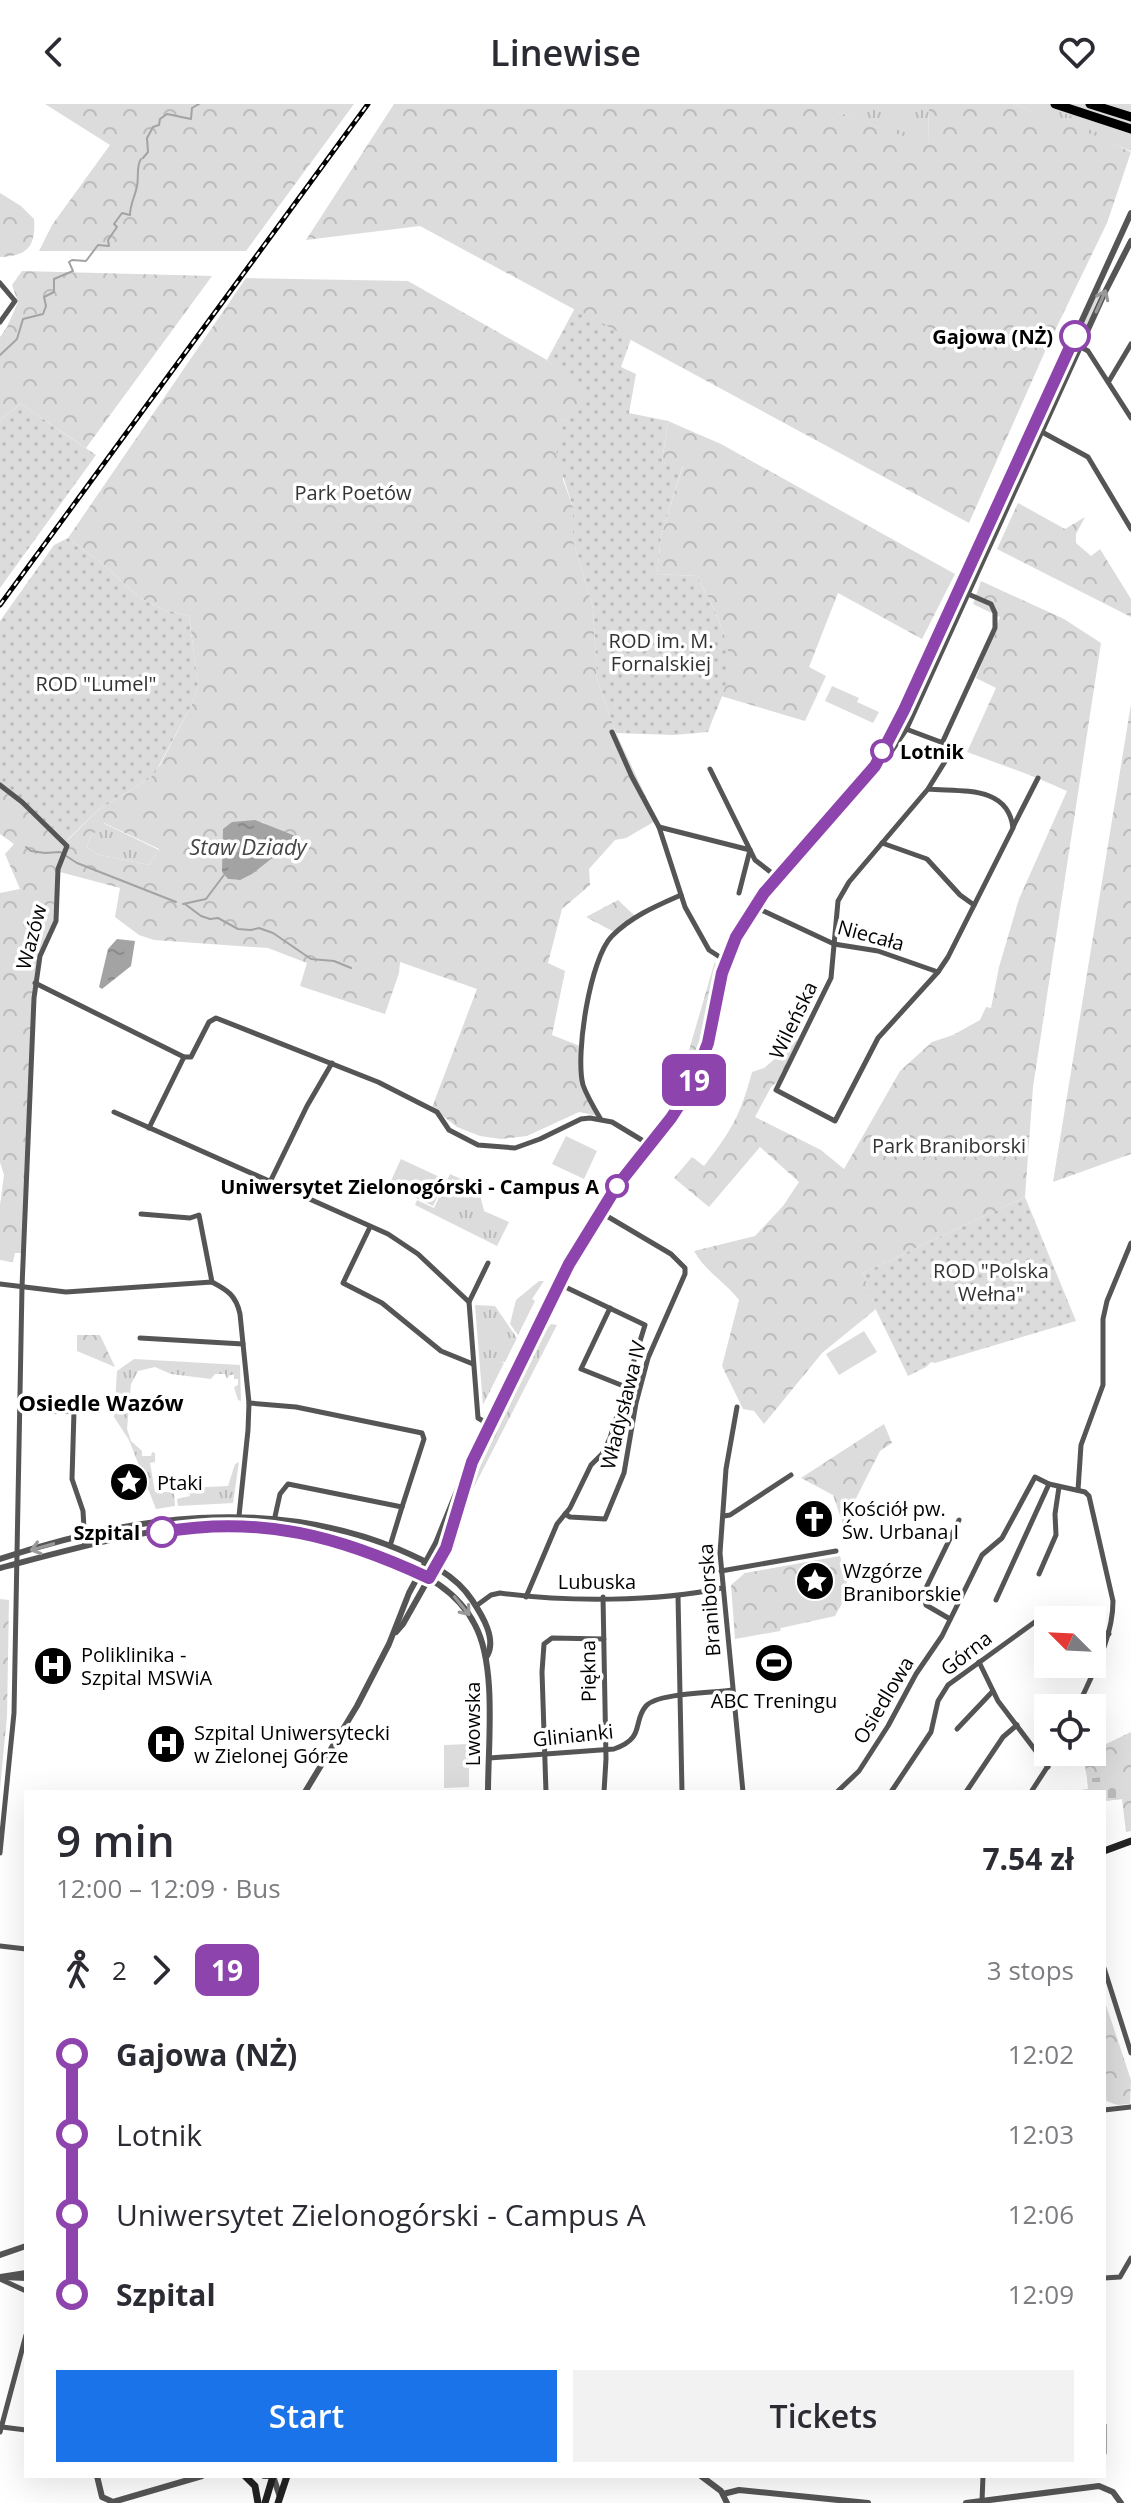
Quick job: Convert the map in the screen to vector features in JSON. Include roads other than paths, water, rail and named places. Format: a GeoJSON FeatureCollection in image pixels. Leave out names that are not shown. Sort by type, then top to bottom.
{"type":"FeatureCollection","features":[{"type":"Feature","properties":{"kind":"highway"},"geometry":{"type":"LineString","coordinates":[[1055,104],[1131,129]]}},
{"type":"Feature","properties":{"kind":"highway"},"geometry":{"type":"LineString","coordinates":[[1090,104],[1131,117]]}},
{"type":"Feature","properties":{"kind":"main road"},"geometry":{"type":"LineString","coordinates":[[1106,1850],[1131,1841]]}},
{"type":"Feature","properties":{"kind":"main road"},"geometry":{"type":"LineString","coordinates":[[247,2478],[255,2486],[258,2503]]}},
{"type":"Feature","properties":{"kind":"main road"},"geometry":{"type":"LineString","coordinates":[[265,2503],[270,2478]]}},
{"type":"Feature","properties":{"kind":"main road"},"geometry":{"type":"LineString","coordinates":[[279,2500],[286,2480]]}},
{"type":"Feature","properties":{"kind":"street"},"geometry":{"type":"LineString","coordinates":[[875,766],[1131,213]]}},
{"type":"Feature","properties":{"kind":"street"},"geometry":{"type":"LineString","coordinates":[[1121,234],[1131,227]]}},
{"type":"Feature","properties":{"kind":"street"},"geometry":{"type":"LineString","coordinates":[[306,1790],[357,1706],[395,1633],[459,1486],[559,1284],[600,1212],[682,1102],[698,1071],[726,961],[736,937],[777,877],[889,754],[906,729],[1131,241]]}},
{"type":"Feature","properties":{"kind":"street"},"geometry":{"type":"LineString","coordinates":[[0,283],[15,301],[0,322]]}},
{"type":"Feature","properties":{"kind":"street"},"geometry":{"type":"LineString","coordinates":[[1109,382],[1131,344]]}},
{"type":"Feature","properties":{"kind":"street"},"geometry":{"type":"LineString","coordinates":[[1081,347],[1088,351],[1131,418]]}},
{"type":"Feature","properties":{"kind":"street"},"geometry":{"type":"LineString","coordinates":[[1042,432],[1088,457],[1131,529]]}},
{"type":"Feature","properties":{"kind":"street"},"geometry":{"type":"LineString","coordinates":[[943,741],[995,628],[995,613],[991,604],[968,594]]}},
{"type":"Feature","properties":{"kind":"street"},"geometry":{"type":"LineString","coordinates":[[900,717],[906,729]]}},
{"type":"Feature","properties":{"kind":"street"},"geometry":{"type":"LineString","coordinates":[[834,944],[833,926],[838,901],[849,882],[928,789],[954,747],[906,729],[890,736]]}},
{"type":"Feature","properties":{"kind":"street"},"geometry":{"type":"LineString","coordinates":[[612,732],[632,778],[659,827],[681,895],[709,950],[726,961]]}},
{"type":"Feature","properties":{"kind":"street"},"geometry":{"type":"LineString","coordinates":[[710,769],[750,850],[759,864],[777,877]]}},
{"type":"Feature","properties":{"kind":"street"},"geometry":{"type":"LineString","coordinates":[[938,972],[1038,778]]}},
{"type":"Feature","properties":{"kind":"street","name":"Wazów"},"geometry":{"type":"LineString","coordinates":[[0,785],[22,802],[66,848],[57,877],[56,921],[40,956],[35,983],[28,1089],[30,1131],[22,1287],[14,1713],[0,1853]]}},
{"type":"Feature","properties":{"kind":"street"},"geometry":{"type":"LineString","coordinates":[[928,789],[997,798],[1009,809],[1013,828]]}},
{"type":"Feature","properties":{"kind":"street"},"geometry":{"type":"LineString","coordinates":[[659,827],[750,850]]}},
{"type":"Feature","properties":{"kind":"street"},"geometry":{"type":"LineString","coordinates":[[882,843],[927,859],[960,895],[974,905]]}},
{"type":"Feature","properties":{"kind":"street"},"geometry":{"type":"LineString","coordinates":[[739,893],[750,850]]}},
{"type":"Feature","properties":{"kind":"street"},"geometry":{"type":"LineString","coordinates":[[600,1118],[582,1082],[583,1036],[585,1007],[604,948],[630,920],[681,895]]}},
{"type":"Feature","properties":{"kind":"street","name":"Niecała"},"geometry":{"type":"LineString","coordinates":[[754,907],[834,944],[878,951],[938,972]]}},
{"type":"Feature","properties":{"kind":"street","name":"Wileńska"},"geometry":{"type":"LineString","coordinates":[[834,944],[831,978],[776,1090],[835,1121],[878,1038],[938,972]]}},
{"type":"Feature","properties":{"kind":"street"},"geometry":{"type":"LineString","coordinates":[[35,983],[184,1057],[191,1057],[209,1022],[216,1018],[361,1074],[437,1112],[458,1137],[489,1148],[515,1148],[581,1119],[600,1118],[624,1128],[650,1145]]}},
{"type":"Feature","properties":{"kind":"street"},"geometry":{"type":"LineString","coordinates":[[149,1128],[184,1057]]}},
{"type":"Feature","properties":{"kind":"street"},"geometry":{"type":"LineString","coordinates":[[270,1182],[332,1063]]}},
{"type":"Feature","properties":{"kind":"street"},"geometry":{"type":"LineString","coordinates":[[114,1112],[405,1244],[469,1302]]}},
{"type":"Feature","properties":{"kind":"street","name":"Władysława IV"},"geometry":{"type":"LineString","coordinates":[[565,1514],[605,1519],[626,1465],[636,1403],[648,1358],[685,1274],[685,1268],[671,1254],[600,1212]]}},
{"type":"Feature","properties":{"kind":"street"},"geometry":{"type":"LineString","coordinates":[[141,1214],[190,1218],[199,1215],[212,1282]]}},
{"type":"Feature","properties":{"kind":"street"},"geometry":{"type":"LineString","coordinates":[[370,1227],[343,1283],[382,1303],[441,1351],[473,1364]]}},
{"type":"Feature","properties":{"kind":"street"},"geometry":{"type":"LineString","coordinates":[[1078,1490],[1081,1445],[1103,1385],[1103,1319],[1113,1284],[1131,1243]]}},
{"type":"Feature","properties":{"kind":"street"},"geometry":{"type":"LineString","coordinates":[[488,1263],[469,1302],[478,1418],[490,1425]]}},
{"type":"Feature","properties":{"kind":"street"},"geometry":{"type":"LineString","coordinates":[[0,1284],[66,1292],[212,1282],[229,1291],[238,1304],[249,1403],[239,1516],[230,1524]]}},
{"type":"Feature","properties":{"kind":"street","name":"Władysława IV"},"geometry":{"type":"LineString","coordinates":[[526,1597],[557,1524],[610,1438],[645,1325],[559,1284]]}},
{"type":"Feature","properties":{"kind":"street","name":"Władysława IV"},"geometry":{"type":"LineString","coordinates":[[610,1308],[581,1369],[626,1387]]}},
{"type":"Feature","properties":{"kind":"street"},"geometry":{"type":"LineString","coordinates":[[140,1338],[243,1344]]}},
{"type":"Feature","properties":{"kind":"street"},"geometry":{"type":"LineString","coordinates":[[249,1403],[296,1407],[422,1433],[424,1439],[390,1546]]}},
{"type":"Feature","properties":{"kind":"street","name":"Braniborska"},"geometry":{"type":"LineString","coordinates":[[737,1407],[726,1469],[720,1542],[743,1790]]}},
{"type":"Feature","properties":{"kind":"street"},"geometry":{"type":"LineString","coordinates":[[37,1411],[74,1411],[72,1479],[83,1511],[85,1546]]}},
{"type":"Feature","properties":{"kind":"street"},"geometry":{"type":"LineString","coordinates":[[395,1633],[436,1567],[456,1519],[472,1462]]}},
{"type":"Feature","properties":{"kind":"street"},"geometry":{"type":"LineString","coordinates":[[724,1516],[791,1475]]}},
{"type":"Feature","properties":{"kind":"street","name":"Osiedlowa"},"geometry":{"type":"LineString","coordinates":[[839,1790],[859,1771],[875,1746],[950,1619],[982,1555],[1002,1538],[1035,1477],[1049,1484]]}},
{"type":"Feature","properties":{"kind":"street"},"geometry":{"type":"LineString","coordinates":[[273,1528],[280,1494],[288,1484],[402,1507]]}},
{"type":"Feature","properties":{"kind":"street"},"geometry":{"type":"LineString","coordinates":[[996,1600],[1049,1484],[1078,1490],[1089,1496],[1113,1601],[1113,1618],[1083,1694]]}},
{"type":"Feature","properties":{"kind":"street"},"geometry":{"type":"LineString","coordinates":[[1039,1574],[1056,1535],[1059,1487]]}},
{"type":"Feature","properties":{"kind":"street","name":"Lwowska"},"geometry":{"type":"LineString","coordinates":[[0,1559],[84,1535],[181,1518],[239,1516],[319,1525],[390,1546],[436,1567],[455,1581],[476,1606],[490,1639],[491,1649],[487,1656]]}},
{"type":"Feature","properties":{"kind":"street"},"geometry":{"type":"LineString","coordinates":[[950,1619],[926,1605],[924,1592],[959,1520]]}},
{"type":"Feature","properties":{"kind":"street","name":"Lwowska"},"geometry":{"type":"LineString","coordinates":[[0,1568],[85,1546],[181,1529],[230,1524],[291,1531],[366,1550],[419,1573],[450,1592],[462,1605],[476,1626],[487,1656],[488,1790]]}},
{"type":"Feature","properties":{"kind":"street"},"geometry":{"type":"LineString","coordinates":[[366,1550],[382,1543]]}},
{"type":"Feature","properties":{"kind":"street"},"geometry":{"type":"LineString","coordinates":[[721,1571],[836,1551]]}},
{"type":"Feature","properties":{"kind":"street","name":"Lubuska"},"geometry":{"type":"LineString","coordinates":[[476,1606],[496,1594],[526,1597],[678,1596],[722,1588]]}},
{"type":"Feature","properties":{"kind":"street"},"geometry":{"type":"LineString","coordinates":[[678,1596],[682,1790]]}},
{"type":"Feature","properties":{"kind":"street","name":"Piękna"},"geometry":{"type":"LineString","coordinates":[[603,1597],[604,1790]]}},
{"type":"Feature","properties":{"kind":"street","name":"Górna"},"geometry":{"type":"LineString","coordinates":[[892,1790],[931,1732],[941,1694],[957,1677],[1034,1623]]}},
{"type":"Feature","properties":{"kind":"street"},"geometry":{"type":"LineString","coordinates":[[546,1790],[544,1644],[552,1638],[604,1639]]}},
{"type":"Feature","properties":{"kind":"street"},"geometry":{"type":"LineString","coordinates":[[979,1662],[993,1691],[1048,1767],[1032,1790]]}},
{"type":"Feature","properties":{"kind":"street","name":"Glinianki"},"geometry":{"type":"LineString","coordinates":[[488,1758],[605,1751],[629,1743],[640,1725],[646,1706],[656,1701],[732,1690]]}},
{"type":"Feature","properties":{"kind":"street"},"geometry":{"type":"LineString","coordinates":[[957,1729],[993,1691]]}},
{"type":"Feature","properties":{"kind":"street"},"geometry":{"type":"LineString","coordinates":[[967,1790],[1003,1737],[1017,1725]]}},
{"type":"Feature","properties":{"kind":"street"},"geometry":{"type":"LineString","coordinates":[[0,1946],[24,1949]]}},
{"type":"Feature","properties":{"kind":"street"},"geometry":{"type":"LineString","coordinates":[[1106,1974],[1131,2053]]}},
{"type":"Feature","properties":{"kind":"street"},"geometry":{"type":"LineString","coordinates":[[1106,2110],[1131,2107]]}},
{"type":"Feature","properties":{"kind":"street"},"geometry":{"type":"LineString","coordinates":[[0,2255],[24,2247]]}},
{"type":"Feature","properties":{"kind":"street"},"geometry":{"type":"LineString","coordinates":[[1106,2278],[1120,2277],[1131,2258]]}},
{"type":"Feature","properties":{"kind":"street"},"geometry":{"type":"LineString","coordinates":[[1,2278],[24,2275]]}},
{"type":"Feature","properties":{"kind":"street"},"geometry":{"type":"LineString","coordinates":[[1,2278],[24,2290]]}},
{"type":"Feature","properties":{"kind":"street"},"geometry":{"type":"LineString","coordinates":[[24,2343],[1,2430],[24,2430]]}},
{"type":"Feature","properties":{"kind":"street"},"geometry":{"type":"LineString","coordinates":[[97,2478],[101,2503]]}},
{"type":"Feature","properties":{"kind":"street"},"geometry":{"type":"LineString","coordinates":[[101,2494],[109,2501],[123,2501],[196,2478]]}},
{"type":"Feature","properties":{"kind":"street"},"geometry":{"type":"LineString","coordinates":[[271,2478],[279,2500]]}},
{"type":"Feature","properties":{"kind":"street"},"geometry":{"type":"LineString","coordinates":[[703,2478],[723,2494],[727,2503]]}},
{"type":"Feature","properties":{"kind":"street"},"geometry":{"type":"LineString","coordinates":[[982,2501],[983,2478]]}},
{"type":"Feature","properties":{"kind":"street"},"geometry":{"type":"LineString","coordinates":[[966,2503],[1099,2486],[1113,2492],[1121,2503]]}},
{"type":"Feature","properties":{"kind":"street"},"geometry":{"type":"LineString","coordinates":[[723,2494],[739,2490],[868,2503]]}},
{"type":"Feature","properties":{"kind":"water","name":"Staw Dziady"},"geometry":{"type":"Polygon","coordinates":[[[255,820],[298,837],[300,843],[295,850],[271,859],[240,880],[228,879],[222,872],[223,829],[232,822],[255,820]]]}},
{"type":"Feature","properties":{"kind":"water"},"geometry":{"type":"Polygon","coordinates":[[[117,939],[135,941],[131,966],[102,989],[99,987],[108,949],[117,939]]]}},
{"type":"Feature","properties":{"kind":"waterway"},"geometry":{"type":"LineString","coordinates":[[143,158],[148,152],[147,138],[153,127],[159,125],[160,119],[167,114],[191,119],[192,108],[199,104]]}},
{"type":"Feature","properties":{"kind":"waterway"},"geometry":{"type":"LineString","coordinates":[[0,355],[17,339],[23,319],[43,314],[46,306],[44,297],[54,292],[54,279],[73,271],[69,262],[86,261],[98,245],[109,246],[108,240],[117,227],[114,224],[122,213],[130,215],[141,159]]}},
{"type":"Feature","properties":{"kind":"waterway"},"geometry":{"type":"LineString","coordinates":[[26,847],[31,851],[60,852],[77,863],[176,902]]}},
{"type":"Feature","properties":{"kind":"waterway"},"geometry":{"type":"LineString","coordinates":[[183,904],[206,899],[224,875]]}},
{"type":"Feature","properties":{"kind":"waterway"},"geometry":{"type":"LineString","coordinates":[[185,904],[201,916],[218,918],[238,929],[259,928],[273,933],[311,959],[334,961],[351,968]]}},
{"type":"Feature","properties":{"kind":"railway"},"geometry":{"type":"LineString","coordinates":[[0,605],[368,104]]}},
{"type":"Feature","properties":{"kind":"place","name":"Gajowa (NŻ)"},"geometry":{"type":"Point","coordinates":[1075,336]}},
{"type":"Feature","properties":{"kind":"place","name":"Lotnik"},"geometry":{"type":"Point","coordinates":[882,751]}},
{"type":"Feature","properties":{"kind":"place","name":"Uniwersytet Zielonogórski - Campus A"},"geometry":{"type":"Point","coordinates":[617,1186]}},
{"type":"Feature","properties":{"kind":"place","name":"Ptaki"},"geometry":{"type":"Point","coordinates":[129,1482]}},
{"type":"Feature","properties":{"kind":"place","name":"Kościół pw. Św. Urbana I"},"geometry":{"type":"Point","coordinates":[814,1519]}},
{"type":"Feature","properties":{"kind":"place","name":"Szpital"},"geometry":{"type":"Point","coordinates":[162,1532]}},
{"type":"Feature","properties":{"kind":"place","name":"Wzgórze Braniborskie"},"geometry":{"type":"Point","coordinates":[815,1581]}},
{"type":"Feature","properties":{"kind":"place","name":"ABC Treningu"},"geometry":{"type":"Point","coordinates":[774,1663]}},
{"type":"Feature","properties":{"kind":"place","name":"Poliklinika - Szpital MSWiA"},"geometry":{"type":"Point","coordinates":[53,1666]}},
{"type":"Feature","properties":{"kind":"place","name":"Szpital Uniwersytecki w Zielonej Górze"},"geometry":{"type":"Point","coordinates":[166,1744]}},
{"type":"Feature","properties":{"kind":"district","name":"Osiedle Wazów"},"geometry":{"type":"Point","coordinates":[101,1402]}},
{"type":"Feature","properties":{"kind":"park label","name":"Park Poetów"},"geometry":{"type":"Point","coordinates":[353,492]}},
{"type":"Feature","properties":{"kind":"park label","name":"ROD im. M. Fornalskiej"},"geometry":{"type":"Point","coordinates":[661,652]}},
{"type":"Feature","properties":{"kind":"park label","name":"ROD \"Lumel\""},"geometry":{"type":"Point","coordinates":[96,683]}},
{"type":"Feature","properties":{"kind":"park label","name":"Park Braniborski"},"geometry":{"type":"Point","coordinates":[949,1145]}},
{"type":"Feature","properties":{"kind":"park label","name":"ROD \"Polska Wełna\""},"geometry":{"type":"Point","coordinates":[991,1282]}}]}
